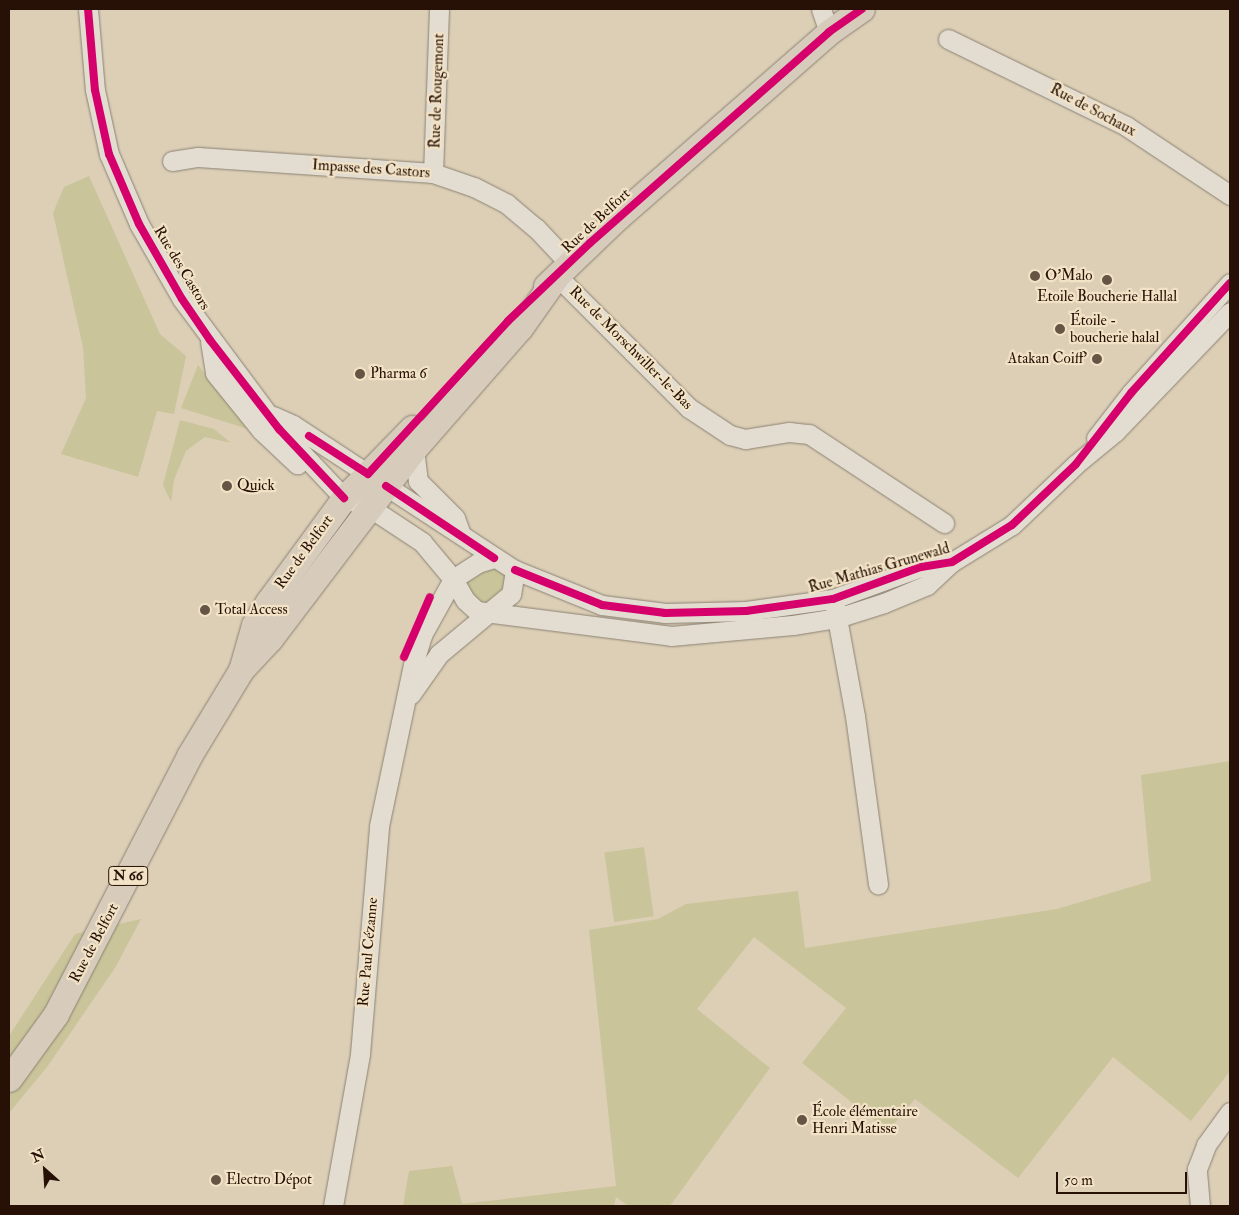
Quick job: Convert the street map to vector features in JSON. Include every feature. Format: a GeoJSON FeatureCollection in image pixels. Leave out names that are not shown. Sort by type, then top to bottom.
{"type":"FeatureCollection","features":[{"type":"Feature","properties":{"kind":"main road","name":"Rue de Belfort"},"geometry":{"type":"LineString","coordinates":[[9,1079],[56,1014],[189,756],[241,670],[270,639],[369,507],[377,480],[508,321],[825,20],[862,9]]}},
{"type":"Feature","properties":{"kind":"main road","name":"Rue de Belfort"},"geometry":{"type":"LineString","coordinates":[[241,670],[254,625],[337,507],[377,480],[414,449],[520,328],[563,269]]}},
{"type":"Feature","properties":{"kind":"street","name":"Rue des Castors"},"geometry":{"type":"LineString","coordinates":[[88,9],[95,90],[109,154],[139,224],[182,299],[210,340],[270,414],[337,507]]}},
{"type":"Feature","properties":{"kind":"street","name":"Rue de Rougemont"},"geometry":{"type":"LineString","coordinates":[[433,173],[439,9]]}},
{"type":"Feature","properties":{"kind":"street","name":"Rue de Sochaux"},"geometry":{"type":"LineString","coordinates":[[948,39],[1126,126],[1230,195]]}},
{"type":"Feature","properties":{"kind":"street","name":"Impasse des Castors"},"geometry":{"type":"LineString","coordinates":[[172,160],[198,157],[433,173],[474,187],[507,204],[536,228],[563,269]]}},
{"type":"Feature","properties":{"kind":"street","name":"Rue de Morschwiller-le-Bas"},"geometry":{"type":"LineString","coordinates":[[563,269],[689,408],[730,435],[745,439],[789,432],[809,434],[944,523]]}},
{"type":"Feature","properties":{"kind":"street","name":"Rue Mathias Grunewald"},"geometry":{"type":"LineString","coordinates":[[1076,464],[1131,393],[1230,283]]}},
{"type":"Feature","properties":{"kind":"street"},"geometry":{"type":"LineString","coordinates":[[1211,304],[1229,316]]}},
{"type":"Feature","properties":{"kind":"street","name":"Rue Mathias Grunewald"},"geometry":{"type":"LineString","coordinates":[[490,613],[670,636],[742,631],[837,618],[928,585],[952,562],[1012,525],[1076,464],[1122,426],[1229,316]]}},
{"type":"Feature","properties":{"kind":"street"},"geometry":{"type":"LineString","coordinates":[[210,340],[215,373],[262,430],[322,487],[328,498],[337,507],[369,507],[422,542],[453,579],[465,600],[477,611],[490,613],[511,594],[515,570],[377,480]]}},
{"type":"Feature","properties":{"kind":"street","name":"Rue des Castors"},"geometry":{"type":"LineString","coordinates":[[270,414],[293,425],[377,480]]}},
{"type":"Feature","properties":{"kind":"street"},"geometry":{"type":"LineString","coordinates":[[414,449],[418,481],[456,518],[461,536]]}},
{"type":"Feature","properties":{"kind":"street"},"geometry":{"type":"LineString","coordinates":[[453,579],[478,562],[494,558]]}},
{"type":"Feature","properties":{"kind":"street","name":"Rue Mathias Grunewald"},"geometry":{"type":"LineString","coordinates":[[515,570],[602,605],[665,614],[746,611],[833,599],[922,567],[952,562]]}},
{"type":"Feature","properties":{"kind":"street","name":"Rue Paul Cézanne"},"geometry":{"type":"LineString","coordinates":[[337,1205],[360,1054],[379,826],[422,635],[453,579]]}},
{"type":"Feature","properties":{"kind":"street"},"geometry":{"type":"LineString","coordinates":[[833,599],[855,716],[878,884]]}},
{"type":"Feature","properties":{"kind":"street","name":"Rue Paul Cézanne"},"geometry":{"type":"LineString","coordinates":[[408,699],[440,654],[468,627],[490,613]]}},
{"type":"Feature","properties":{"kind":"street"},"geometry":{"type":"LineString","coordinates":[[1200,1206],[1198,1168],[1206,1145],[1230,1112]]}},
{"type":"Feature","properties":{"kind":"shaded area"},"geometry":{"type":"Polygon","coordinates":[[[89,176],[160,334],[186,356],[174,414],[157,411],[138,477],[61,454],[86,398],[83,347],[53,213],[64,187],[89,176]]]}},
{"type":"Feature","properties":{"kind":"shaded area"},"geometry":{"type":"Polygon","coordinates":[[[198,365],[248,429],[181,408],[198,365]]]}},
{"type":"Feature","properties":{"kind":"shaded area"},"geometry":{"type":"Polygon","coordinates":[[[180,420],[214,429],[231,443],[205,437],[186,451],[174,480],[171,502],[163,485],[180,420]]]}},
{"type":"Feature","properties":{"kind":"shaded area"},"geometry":{"type":"Polygon","coordinates":[[[478,563],[515,570],[490,613],[465,600],[464,570],[478,563]]]}},
{"type":"Feature","properties":{"kind":"shaded area"},"geometry":{"type":"Polygon","coordinates":[[[1230,761],[1230,1071],[1191,1121],[1113,1057],[1018,1178],[915,1099],[888,1131],[802,1063],[846,1008],[754,937],[697,1009],[770,1068],[670,1206],[628,1206],[616,1197],[614,1206],[403,1206],[409,1171],[452,1166],[462,1204],[616,1186],[589,930],[658,919],[686,904],[798,891],[805,948],[1057,909],[1151,881],[1141,775],[1230,761]]]}},
{"type":"Feature","properties":{"kind":"shaded area"},"geometry":{"type":"Polygon","coordinates":[[[644,847],[654,916],[614,922],[604,853],[644,847]]]}},
{"type":"Feature","properties":{"kind":"shaded area"},"geometry":{"type":"Polygon","coordinates":[[[141,919],[115,968],[47,1067],[9,1113],[9,1036],[75,934],[141,919]]]}},
{"type":"Feature","properties":{"kind":"cycle path"},"geometry":{"type":"LineString","coordinates":[[88,9],[95,90],[109,154],[139,224],[182,299],[210,340],[279,429],[344,498]]}},
{"type":"Feature","properties":{"kind":"cycle path"},"geometry":{"type":"LineString","coordinates":[[309,436],[368,474],[508,321],[590,243],[829,32],[862,9]]}},
{"type":"Feature","properties":{"kind":"cycle path"},"geometry":{"type":"LineString","coordinates":[[515,570],[602,605],[665,613],[746,611],[833,599],[921,567],[952,562],[1012,525],[1076,464],[1131,393],[1230,283]]}},
{"type":"Feature","properties":{"kind":"cycle path"},"geometry":{"type":"LineString","coordinates":[[386,486],[494,558]]}},
{"type":"Feature","properties":{"kind":"cycle path"},"geometry":{"type":"LineString","coordinates":[[404,657],[430,597]]}},
{"type":"Feature","properties":{"kind":"place","name":"O'Malo"},"geometry":{"type":"Point","coordinates":[1035,276]}},
{"type":"Feature","properties":{"kind":"place","name":"Etoile Boucherie Hallal"},"geometry":{"type":"Point","coordinates":[1107,280]}},
{"type":"Feature","properties":{"kind":"place","name":"Étoile - boucherie halal"},"geometry":{"type":"Point","coordinates":[1060,329]}},
{"type":"Feature","properties":{"kind":"place","name":"Atakan Coiff'"},"geometry":{"type":"Point","coordinates":[1097,359]}},
{"type":"Feature","properties":{"kind":"place","name":"Pharma 6"},"geometry":{"type":"Point","coordinates":[360,374]}},
{"type":"Feature","properties":{"kind":"place","name":"Quick"},"geometry":{"type":"Point","coordinates":[227,486]}},
{"type":"Feature","properties":{"kind":"place","name":"Total Access"},"geometry":{"type":"Point","coordinates":[205,610]}},
{"type":"Feature","properties":{"kind":"place","name":"École élémentaire Henri Matisse"},"geometry":{"type":"Point","coordinates":[802,1120]}},
{"type":"Feature","properties":{"kind":"place","name":"Electro Dépot"},"geometry":{"type":"Point","coordinates":[216,1180]}}]}
